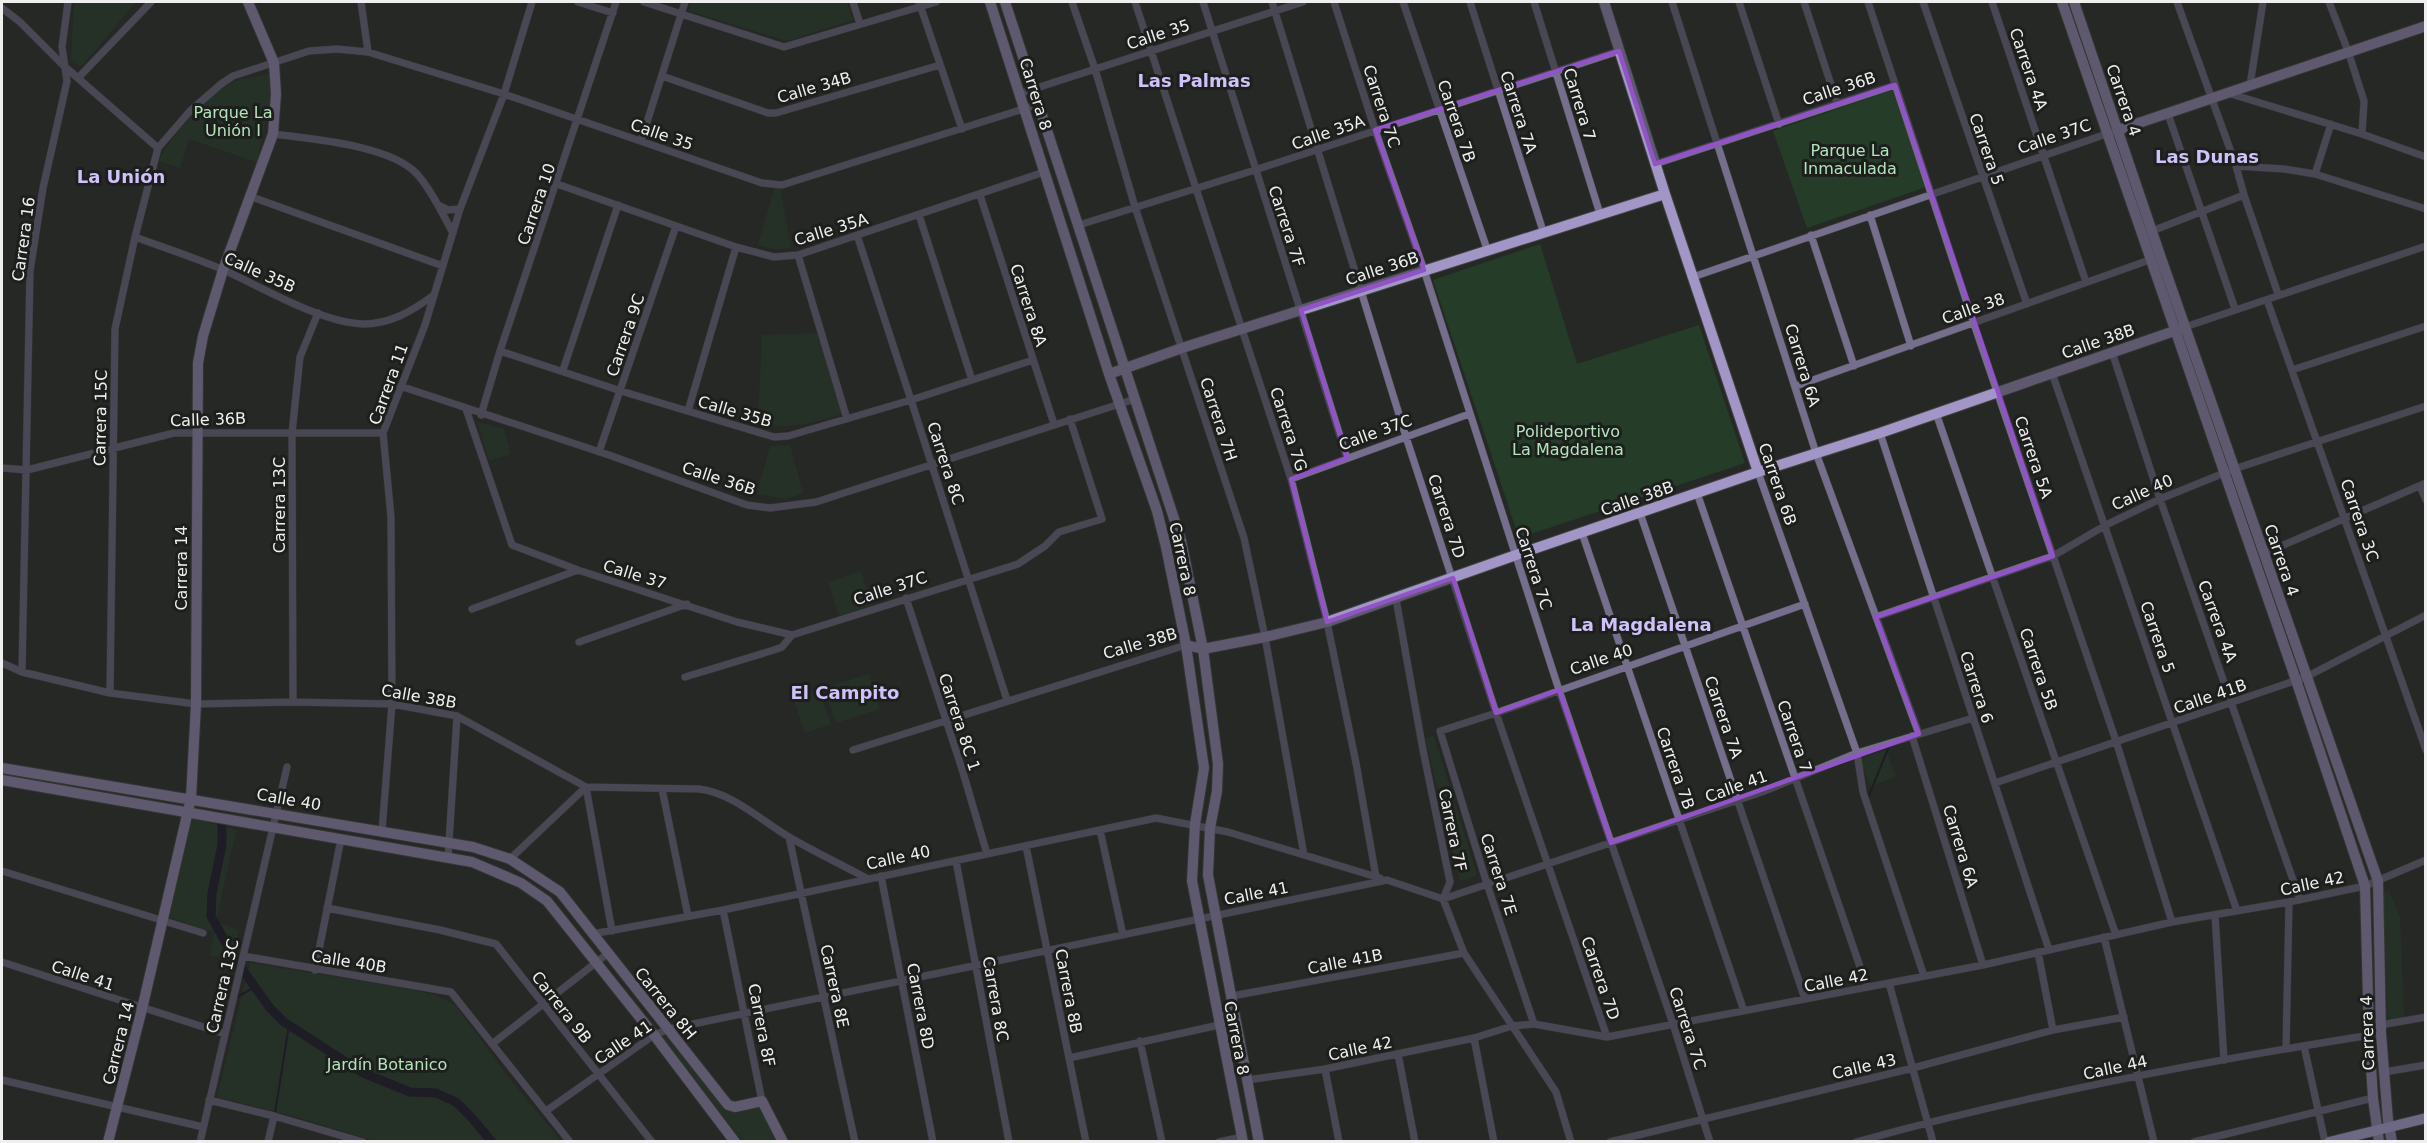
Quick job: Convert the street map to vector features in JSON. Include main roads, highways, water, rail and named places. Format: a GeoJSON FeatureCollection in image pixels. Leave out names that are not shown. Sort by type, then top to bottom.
{"type":"FeatureCollection","features":[{"type":"Feature","properties":{"kind":"main road"},"geometry":{"type":"LineString","coordinates":[[2327,1142],[2376,1128],[2426,1118]]}},
{"type":"Feature","properties":{"kind":"waterway"},"geometry":{"type":"LineString","coordinates":[[1867,800],[1890,744]]}},
{"type":"Feature","properties":{"kind":"waterway"},"geometry":{"type":"LineString","coordinates":[[222,826],[222,845],[212,893],[211,916],[234,958],[270,1008],[284,1022],[363,1073],[410,1092],[436,1093],[456,1102],[492,1142]]}},
{"type":"Feature","properties":{"kind":"waterway"},"geometry":{"type":"LineString","coordinates":[[235,998],[255,987]]}},
{"type":"Feature","properties":{"kind":"waterway"},"geometry":{"type":"LineString","coordinates":[[275,1113],[289,1025]]}},
{"type":"Feature","properties":{"kind":"district","name":"Las Palmas"},"geometry":{"type":"Point","coordinates":[1194,81]}},
{"type":"Feature","properties":{"kind":"district","name":"Las Dunas"},"geometry":{"type":"Point","coordinates":[2207,157]}},
{"type":"Feature","properties":{"kind":"district","name":"La Unión"},"geometry":{"type":"Point","coordinates":[121,177]}},
{"type":"Feature","properties":{"kind":"district","name":"La Magdalena"},"geometry":{"type":"Point","coordinates":[1641,625]}},
{"type":"Feature","properties":{"kind":"district","name":"El Campito"},"geometry":{"type":"Point","coordinates":[845,693]}},
{"type":"Feature","properties":{"kind":"park label","name":"Parque La Unión I"},"geometry":{"type":"Point","coordinates":[233,121]}},
{"type":"Feature","properties":{"kind":"park label","name":"Parque La Inmaculada"},"geometry":{"type":"Point","coordinates":[1850,159]}},
{"type":"Feature","properties":{"kind":"park label","name":"Polideportivo La Magdalena"},"geometry":{"type":"Point","coordinates":[1568,440]}},
{"type":"Feature","properties":{"kind":"park label","name":"Jardín Botanico"},"geometry":{"type":"Point","coordinates":[387,1064]}}]}
